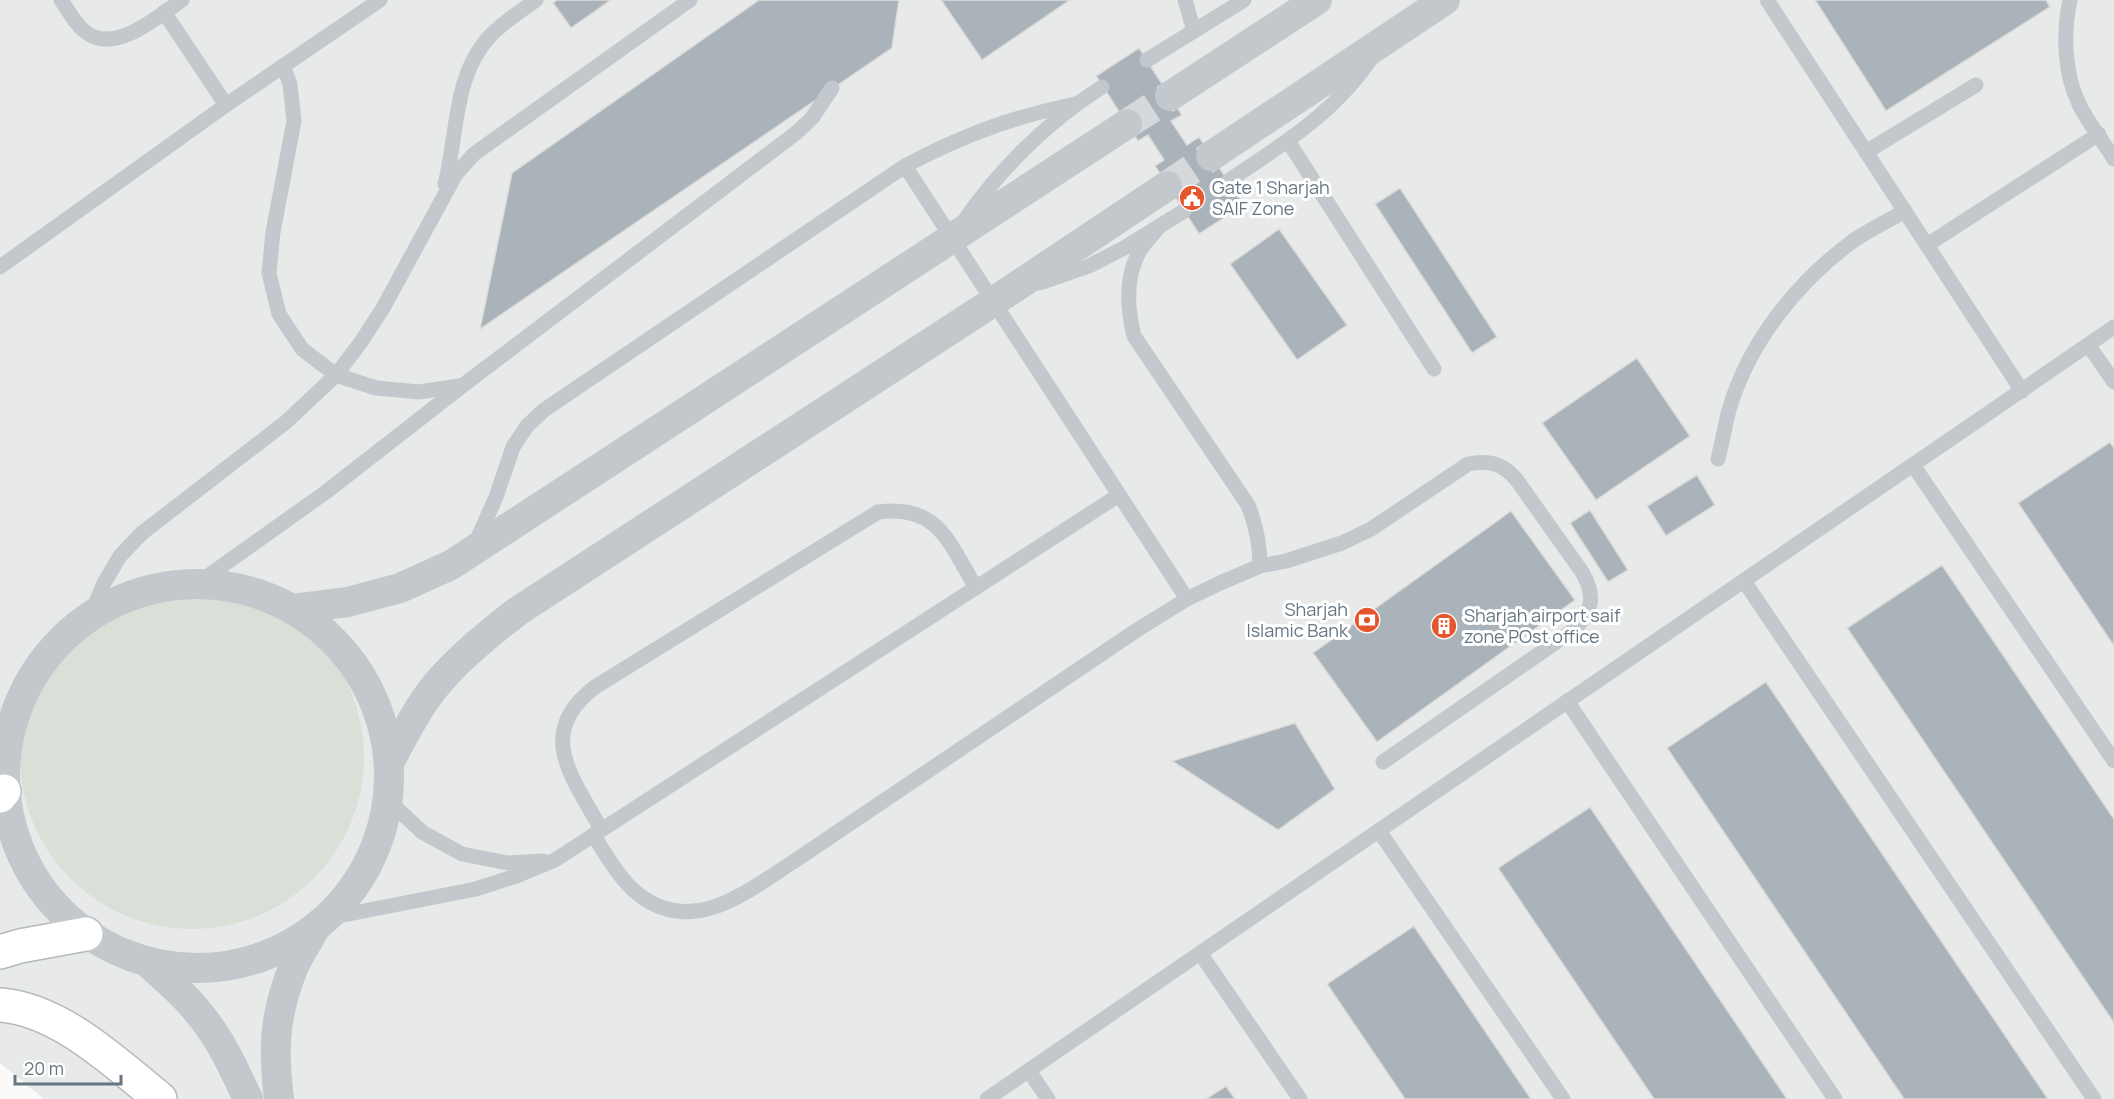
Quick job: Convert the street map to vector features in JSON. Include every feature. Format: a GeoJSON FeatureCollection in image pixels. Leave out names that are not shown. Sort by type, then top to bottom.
{"type":"FeatureCollection","features":[{"type":"Feature","properties":{"kind":"highway"},"geometry":{"type":"LineString","coordinates":[[0,952],[86,934]]}},
{"type":"Feature","properties":{"kind":"highway"},"geometry":{"type":"LineString","coordinates":[[0,1005],[8,1005],[53,1020],[93,1045],[160,1099]]}},
{"type":"Feature","properties":{"kind":"street"},"geometry":{"type":"LineString","coordinates":[[1170,96],[1317,0]]}},
{"type":"Feature","properties":{"kind":"street"},"geometry":{"type":"LineString","coordinates":[[1212,156],[1445,0]]}},
{"type":"Feature","properties":{"kind":"street"},"geometry":{"type":"LineString","coordinates":[[293,609],[348,602],[400,588],[451,565],[1127,124]]}},
{"type":"Feature","properties":{"kind":"street"},"geometry":{"type":"LineString","coordinates":[[390,762],[414,717],[443,677],[478,642],[510,617],[1167,186]]}},
{"type":"Feature","properties":{"kind":"street"},"geometry":{"type":"LineString","coordinates":[[279,1099],[274,1060],[278,1013],[292,969],[322,923],[351,893],[369,864],[381,833],[388,800],[390,762],[383,725],[369,689],[355,666],[324,631],[293,609],[248,589],[198,583],[162,586],[126,596],[93,612],[60,639],[34,671],[15,709],[2,752],[2,794],[12,833],[29,872],[54,905],[86,934],[115,950],[146,962],[190,968],[235,965],[277,951],[322,923]]}},
{"type":"Feature","properties":{"kind":"street"},"geometry":{"type":"LineString","coordinates":[[146,962],[176,988],[203,1018],[225,1051],[248,1099]]}},
{"type":"Feature","properties":{"kind":"lane"},"geometry":{"type":"LineString","coordinates":[[61,0],[83,30],[93,37],[104,40],[127,35],[183,0]]}},
{"type":"Feature","properties":{"kind":"lane"},"geometry":{"type":"LineString","coordinates":[[1,265],[226,105],[380,0]]}},
{"type":"Feature","properties":{"kind":"lane"},"geometry":{"type":"LineString","coordinates":[[442,198],[465,80],[475,56],[491,35],[536,0]]}},
{"type":"Feature","properties":{"kind":"lane"},"geometry":{"type":"LineString","coordinates":[[93,612],[104,583],[120,556],[142,532],[286,422],[336,375],[383,308],[456,174],[474,154],[690,0]]}},
{"type":"Feature","properties":{"kind":"lane"},"geometry":{"type":"LineString","coordinates":[[1185,0],[1194,32]]}},
{"type":"Feature","properties":{"kind":"lane"},"geometry":{"type":"LineString","coordinates":[[1147,60],[1244,0]]}},
{"type":"Feature","properties":{"kind":"lane"},"geometry":{"type":"LineString","coordinates":[[1767,0],[2022,391]]}},
{"type":"Feature","properties":{"kind":"lane"},"geometry":{"type":"LineString","coordinates":[[2070,0],[2065,39],[2069,72],[2079,104],[2114,159]]}},
{"type":"Feature","properties":{"kind":"lane"},"geometry":{"type":"LineString","coordinates":[[164,12],[226,105]]}},
{"type":"Feature","properties":{"kind":"lane"},"geometry":{"type":"LineString","coordinates":[[1228,182],[1311,125],[1338,100],[1362,72],[1383,41]]}},
{"type":"Feature","properties":{"kind":"lane"},"geometry":{"type":"LineString","coordinates":[[283,66],[290,84],[294,121],[273,232],[269,273],[279,314],[302,349],[336,375],[376,388],[419,392],[462,386]]}},
{"type":"Feature","properties":{"kind":"lane"},"geometry":{"type":"LineString","coordinates":[[1866,152],[1976,85]]}},
{"type":"Feature","properties":{"kind":"lane"},"geometry":{"type":"LineString","coordinates":[[952,239],[980,198],[1012,160],[1075,104],[1102,87]]}},
{"type":"Feature","properties":{"kind":"lane"},"geometry":{"type":"LineString","coordinates":[[198,583],[326,492],[796,133],[812,118],[832,88]]}},
{"type":"Feature","properties":{"kind":"lane"},"geometry":{"type":"LineString","coordinates":[[472,550],[496,497],[513,447],[527,426],[544,410],[905,166],[945,144],[987,127],[1030,113],[1075,104]]}},
{"type":"Feature","properties":{"kind":"lane"},"geometry":{"type":"LineString","coordinates":[[1927,245],[2099,134]]}},
{"type":"Feature","properties":{"kind":"lane"},"geometry":{"type":"LineString","coordinates":[[1288,141],[1434,369]]}},
{"type":"Feature","properties":{"kind":"lane"},"geometry":{"type":"LineString","coordinates":[[905,166],[1187,599]]}},
{"type":"Feature","properties":{"kind":"lane"},"geometry":{"type":"LineString","coordinates":[[993,302],[1089,266],[1124,249],[1184,211]]}},
{"type":"Feature","properties":{"kind":"lane"},"geometry":{"type":"LineString","coordinates":[[1718,459],[1730,408],[1750,359],[1778,314],[1813,274],[1854,240],[1905,211]]}},
{"type":"Feature","properties":{"kind":"lane"},"geometry":{"type":"LineString","coordinates":[[1158,228],[1138,252],[1128,282],[1128,314],[1134,336],[1248,505],[1256,524],[1260,545],[1260,566]]}},
{"type":"Feature","properties":{"kind":"lane"},"geometry":{"type":"LineString","coordinates":[[987,1099],[2090,346],[2114,327]]}},
{"type":"Feature","properties":{"kind":"lane"},"geometry":{"type":"LineString","coordinates":[[2090,346],[2114,382]]}},
{"type":"Feature","properties":{"kind":"lane"},"geometry":{"type":"LineString","coordinates":[[976,588],[946,538],[934,523],[917,513],[897,510],[878,512],[595,687],[580,699],[569,714],[563,732],[563,751],[568,769],[597,832],[620,874],[638,894],[661,907],[686,912],[712,909],[736,899],[1129,635],[1187,599],[1260,566],[1342,543],[1371,529],[1468,464],[1482,461],[1495,463],[1507,469],[1582,572],[1589,584],[1591,597],[1589,610],[1582,622],[1383,762]]}},
{"type":"Feature","properties":{"kind":"lane"},"geometry":{"type":"LineString","coordinates":[[1913,465],[2114,761]]}},
{"type":"Feature","properties":{"kind":"lane"},"geometry":{"type":"LineString","coordinates":[[322,923],[476,889],[555,860],[1119,495]]}},
{"type":"Feature","properties":{"kind":"lane"},"geometry":{"type":"LineString","coordinates":[[1744,581],[2094,1099]]}},
{"type":"Feature","properties":{"kind":"lane"},"geometry":{"type":"LineString","coordinates":[[1567,701],[1835,1099]]}},
{"type":"Feature","properties":{"kind":"lane"},"geometry":{"type":"LineString","coordinates":[[388,800],[422,832],[462,854],[508,863],[555,860]]}},
{"type":"Feature","properties":{"kind":"lane"},"geometry":{"type":"LineString","coordinates":[[1379,831],[1563,1099]]}},
{"type":"Feature","properties":{"kind":"lane"},"geometry":{"type":"LineString","coordinates":[[1200,953],[1300,1099]]}},
{"type":"Feature","properties":{"kind":"lane"},"geometry":{"type":"LineString","coordinates":[[1029,1071],[1048,1099]]}},
{"type":"Feature","properties":{"kind":"shaded area"},"geometry":{"type":"Polygon","coordinates":[[[0,0],[2114,0],[2114,1099],[44,1099],[0,1063],[0,0]]]}},
{"type":"Feature","properties":{"kind":"shaded area"},"geometry":{"type":"Polygon","coordinates":[[[192,585],[225,589],[258,598],[301,624],[325,648],[351,691],[360,724],[364,757],[360,790],[351,823],[325,866],[301,890],[258,916],[225,925],[192,929],[159,925],[126,916],[83,890],[59,866],[33,823],[24,790],[20,757],[24,724],[33,691],[59,648],[83,624],[126,598],[159,589],[192,585]]]}},
{"type":"Feature","properties":{"kind":"building"},"geometry":{"type":"Polygon","coordinates":[[[557,0],[611,0],[571,28],[553,3],[557,0]]]}},
{"type":"Feature","properties":{"kind":"building"},"geometry":{"type":"Polygon","coordinates":[[[759,0],[899,0],[892,48],[480,329],[512,173],[759,0]]]}},
{"type":"Feature","properties":{"kind":"building"},"geometry":{"type":"Polygon","coordinates":[[[941,0],[1070,0],[982,60],[941,0]]]}},
{"type":"Feature","properties":{"kind":"building"},"geometry":{"type":"Polygon","coordinates":[[[1815,0],[2046,0],[2050,7],[1886,111],[1815,0]]]}},
{"type":"Feature","properties":{"kind":"building"},"geometry":{"type":"Polygon","coordinates":[[[1139,48],[1182,115],[1171,121],[1187,145],[1199,137],[1244,205],[1199,234],[1155,166],[1164,160],[1148,135],[1138,141],[1096,76],[1139,48]]]}},
{"type":"Feature","properties":{"kind":"building"},"geometry":{"type":"Polygon","coordinates":[[[1400,188],[1497,337],[1472,353],[1375,204],[1400,188]]]}},
{"type":"Feature","properties":{"kind":"building"},"geometry":{"type":"Polygon","coordinates":[[[1279,229],[1347,325],[1297,360],[1230,264],[1279,229]]]}},
{"type":"Feature","properties":{"kind":"building"},"geometry":{"type":"Polygon","coordinates":[[[1637,358],[1690,436],[1596,500],[1542,423],[1637,358]]]}},
{"type":"Feature","properties":{"kind":"building"},"geometry":{"type":"Polygon","coordinates":[[[2110,442],[2114,448],[2114,646],[2018,503],[2110,442]]]}},
{"type":"Feature","properties":{"kind":"building"},"geometry":{"type":"Polygon","coordinates":[[[1697,475],[1715,505],[1666,536],[1647,506],[1697,475]]]}},
{"type":"Feature","properties":{"kind":"building"},"geometry":{"type":"Polygon","coordinates":[[[1590,510],[1628,570],[1608,582],[1570,523],[1590,510]]]}},
{"type":"Feature","properties":{"kind":"building","name":"Sharjah airport saif zone POst office"},"geometry":{"type":"Polygon","coordinates":[[[1511,511],[1575,600],[1377,742],[1313,653],[1511,511]]]}},
{"type":"Feature","properties":{"kind":"building"},"geometry":{"type":"Polygon","coordinates":[[[1942,565],[2114,819],[2114,1023],[1847,628],[1942,565]]]}},
{"type":"Feature","properties":{"kind":"building"},"geometry":{"type":"Polygon","coordinates":[[[1766,682],[2048,1099],[1904,1099],[1667,748],[1766,682]]]}},
{"type":"Feature","properties":{"kind":"building"},"geometry":{"type":"Polygon","coordinates":[[[1295,723],[1335,789],[1278,830],[1172,761],[1295,723]]]}},
{"type":"Feature","properties":{"kind":"building"},"geometry":{"type":"Polygon","coordinates":[[[1590,807],[1787,1099],[1654,1099],[1498,868],[1590,807]]]}},
{"type":"Feature","properties":{"kind":"building"},"geometry":{"type":"Polygon","coordinates":[[[1414,926],[1531,1099],[1405,1099],[1327,984],[1414,926]]]}},
{"type":"Feature","properties":{"kind":"building"},"geometry":{"type":"Polygon","coordinates":[[[1226,1086],[1235,1099],[1206,1099],[1226,1086]]]}},
{"type":"Feature","properties":{"kind":"tunnel"},"geometry":{"type":"LineString","coordinates":[[1127,124],[1170,96]]}},
{"type":"Feature","properties":{"kind":"tunnel"},"geometry":{"type":"LineString","coordinates":[[1167,186],[1211,156]]}},
{"type":"Feature","properties":{"kind":"place","name":"Gate 1 Sharjah SAIF Zone"},"geometry":{"type":"Point","coordinates":[1192,198]}},
{"type":"Feature","properties":{"kind":"place","name":"Sharjah Islamic Bank"},"geometry":{"type":"Point","coordinates":[1367,620]}},
{"type":"Feature","properties":{"kind":"place","name":"Sharjah airport saif zone POst office"},"geometry":{"type":"Point","coordinates":[1444,626]}}]}
